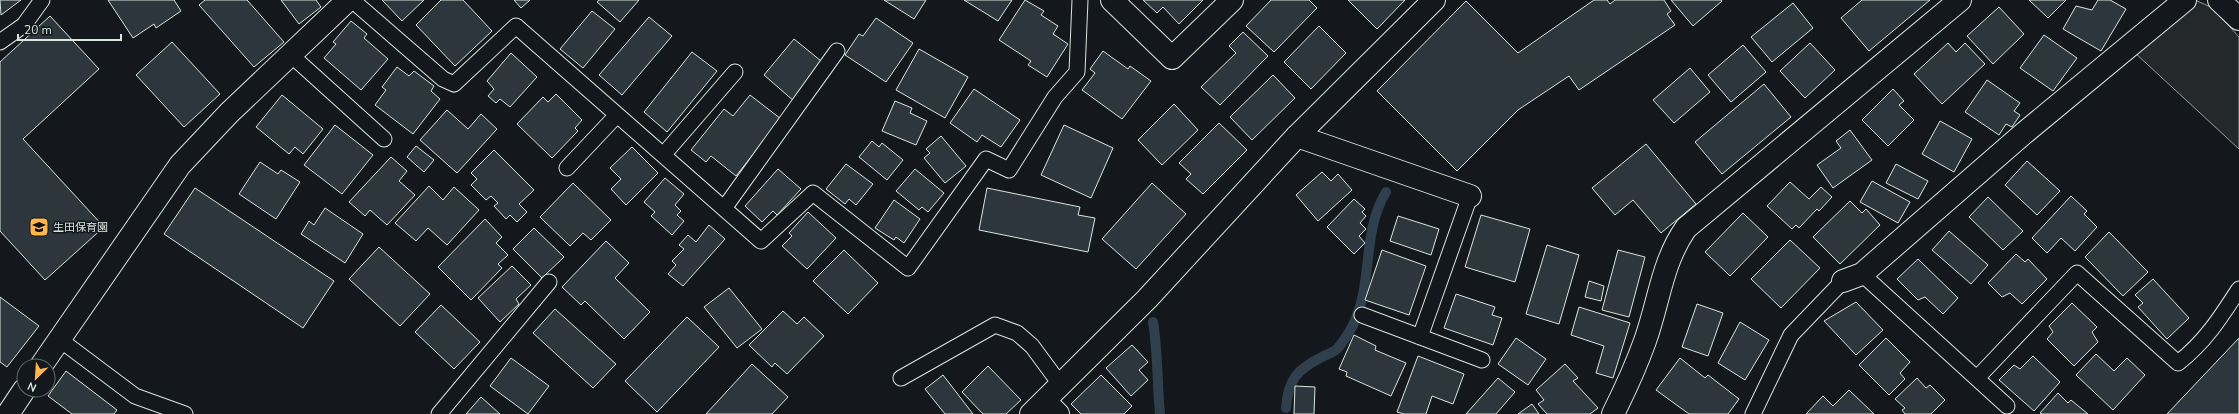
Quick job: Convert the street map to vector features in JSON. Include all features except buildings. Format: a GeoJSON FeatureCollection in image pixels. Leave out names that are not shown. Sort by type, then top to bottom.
{"type":"FeatureCollection","features":[{"type":"Feature","properties":{"kind":"street"},"geometry":{"type":"LineString","coordinates":[[46,358],[180,165],[229,114],[348,0]]}},
{"type":"Feature","properties":{"kind":"street"},"geometry":{"type":"LineString","coordinates":[[1112,0],[1172,58],[1232,0]]}},
{"type":"Feature","properties":{"kind":"street"},"geometry":{"type":"LineString","coordinates":[[1045,410],[1060,384],[1147,299],[1297,136],[1434,0]]}},
{"type":"Feature","properties":{"kind":"street"},"geometry":{"type":"LineString","coordinates":[[1613,414],[1628,384],[1646,340],[1674,246],[1686,228],[1960,0]]}},
{"type":"Feature","properties":{"kind":"street"},"geometry":{"type":"LineString","coordinates":[[1853,277],[2185,0]]}},
{"type":"Feature","properties":{"kind":"street"},"geometry":{"type":"LineString","coordinates":[[2219,0],[2239,18]]}},
{"type":"Feature","properties":{"kind":"street"},"geometry":{"type":"LineString","coordinates":[[1297,136],[1470,196]]}},
{"type":"Feature","properties":{"kind":"street"},"geometry":{"type":"LineString","coordinates":[[8,414],[19,398]]}},
{"type":"Feature","properties":{"kind":"lane"},"geometry":{"type":"LineString","coordinates":[[0,42],[24,25],[42,0]]}},
{"type":"Feature","properties":{"kind":"lane"},"geometry":{"type":"LineString","coordinates":[[352,0],[443,79],[454,84],[516,26],[725,207],[761,241],[813,193],[908,268],[986,159],[1008,170],[1055,97],[1076,72],[1080,0]]}},
{"type":"Feature","properties":{"kind":"lane"},"geometry":{"type":"LineString","coordinates":[[725,207],[837,50]]}},
{"type":"Feature","properties":{"kind":"lane"},"geometry":{"type":"LineString","coordinates":[[291,55],[384,139]]}},
{"type":"Feature","properties":{"kind":"lane"},"geometry":{"type":"LineString","coordinates":[[664,154],[735,72]]}},
{"type":"Feature","properties":{"kind":"lane"},"geometry":{"type":"LineString","coordinates":[[567,168],[617,115]]}},
{"type":"Feature","properties":{"kind":"lane"},"geometry":{"type":"LineString","coordinates":[[1420,337],[1470,196]]}},
{"type":"Feature","properties":{"kind":"lane"},"geometry":{"type":"LineString","coordinates":[[1977,378],[2078,273],[2178,362],[2196,350],[2220,320],[2239,289]]}},
{"type":"Feature","properties":{"kind":"lane"},"geometry":{"type":"LineString","coordinates":[[1753,414],[1791,335],[1853,277],[1977,378],[2007,406]]}},
{"type":"Feature","properties":{"kind":"lane"},"geometry":{"type":"LineString","coordinates":[[439,414],[549,282]]}},
{"type":"Feature","properties":{"kind":"lane"},"geometry":{"type":"LineString","coordinates":[[1362,315],[1482,360]]}},
{"type":"Feature","properties":{"kind":"lane"},"geometry":{"type":"LineString","coordinates":[[901,378],[995,325],[1017,333],[1032,346],[1060,384]]}},
{"type":"Feature","properties":{"kind":"lane"},"geometry":{"type":"LineString","coordinates":[[59,339],[134,396],[185,414]]}},
{"type":"Feature","properties":{"kind":"shaded area"},"geometry":{"type":"Polygon","coordinates":[[[2195,0],[2213,8],[2239,37],[2239,149],[2134,52],[2195,0]]]}},
{"type":"Feature","properties":{"kind":"waterway"},"geometry":{"type":"LineString","coordinates":[[1286,408],[1289,389],[1296,376],[1314,361],[1337,349],[1344,341],[1352,327],[1359,311],[1363,294],[1373,224],[1378,208],[1386,192]]}},
{"type":"Feature","properties":{"kind":"waterway"},"geometry":{"type":"LineString","coordinates":[[1153,322],[1156,345],[1160,414]]}},
{"type":"Feature","properties":{"kind":"place","name":"生田保育園"},"geometry":{"type":"Point","coordinates":[39,227]}}]}
